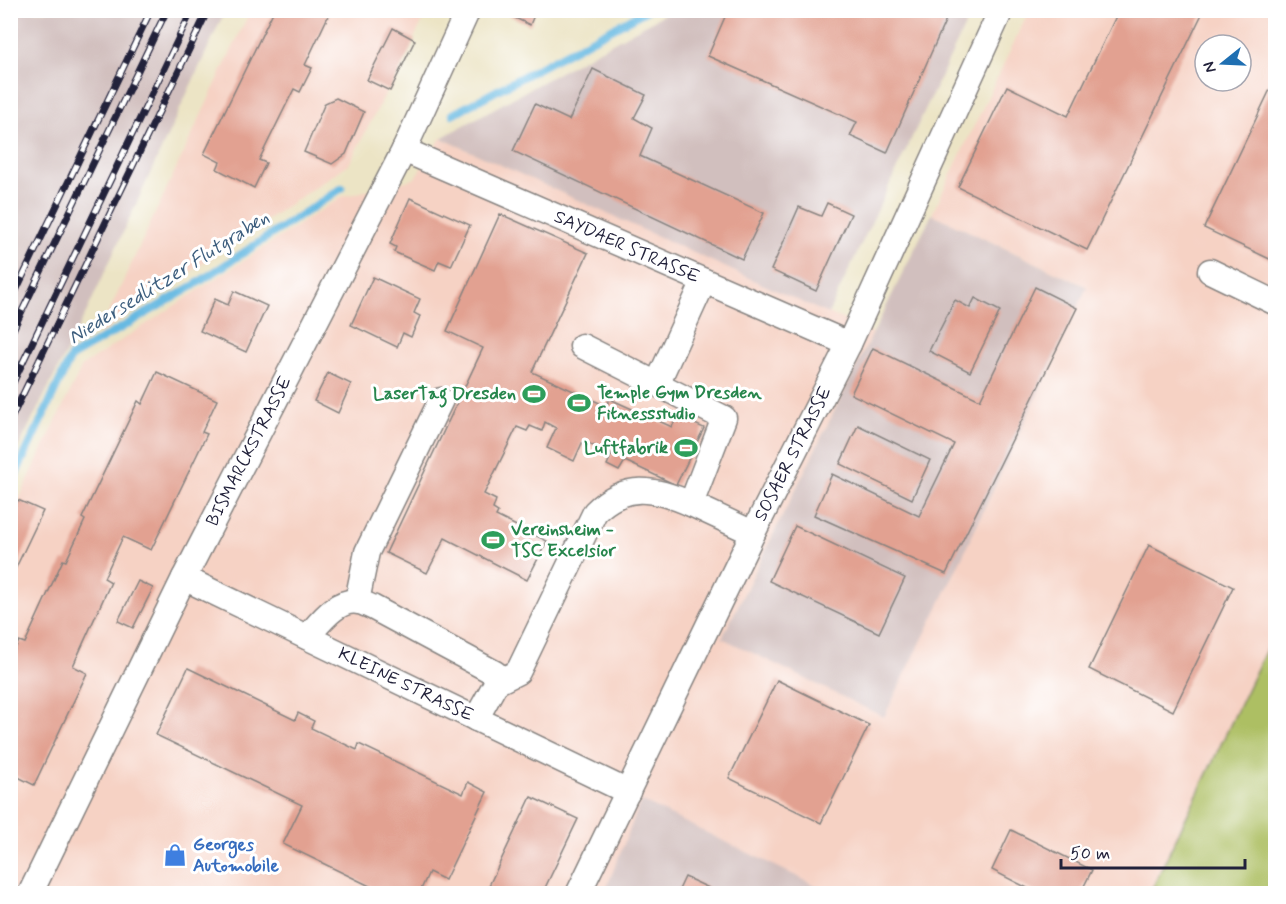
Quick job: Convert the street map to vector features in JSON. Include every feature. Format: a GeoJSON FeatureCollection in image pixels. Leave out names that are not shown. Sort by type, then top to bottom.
{"type":"FeatureCollection","features":[{"type":"Feature","properties":{"kind":"street","name":"BISMARCKSTRASSE"},"geometry":{"type":"LineString","coordinates":[[30,894],[184,578],[404,150],[468,10]]}},
{"type":"Feature","properties":{"kind":"street","name":"SOSAER STRASSE"},"geometry":{"type":"LineString","coordinates":[[578,894],[753,533],[849,344],[1001,10]]}},
{"type":"Feature","properties":{"kind":"street","name":"SAYDAER STRASSE"},"geometry":{"type":"LineString","coordinates":[[404,150],[849,344]]}},
{"type":"Feature","properties":{"kind":"street"},"geometry":{"type":"LineString","coordinates":[[1210,271],[1275,303]]}},
{"type":"Feature","properties":{"kind":"street"},"geometry":{"type":"LineString","coordinates":[[657,384],[704,281]]}},
{"type":"Feature","properties":{"kind":"street"},"geometry":{"type":"LineString","coordinates":[[582,346],[724,418],[691,504]]}},
{"type":"Feature","properties":{"kind":"street"},"geometry":{"type":"LineString","coordinates":[[357,601],[367,552],[441,400]]}},
{"type":"Feature","properties":{"kind":"street"},"geometry":{"type":"LineString","coordinates":[[476,719],[496,684],[518,672],[584,532],[595,512],[607,500],[622,493],[640,489],[678,498],[753,533]]}},
{"type":"Feature","properties":{"kind":"street","name":"KLEINE STRASSE"},"geometry":{"type":"LineString","coordinates":[[184,578],[628,792]]}},
{"type":"Feature","properties":{"kind":"street"},"geometry":{"type":"LineString","coordinates":[[307,637],[326,615],[348,602],[357,601],[495,673],[496,684]]}},
{"type":"Feature","properties":{"kind":"shaded area"},"geometry":{"type":"Polygon","coordinates":[[[10,11],[225,11],[86,313],[11,462],[10,11]]]}},
{"type":"Feature","properties":{"kind":"shaded area"},"geometry":{"type":"Polygon","coordinates":[[[250,11],[428,11],[349,164],[98,335],[250,11]]]}},
{"type":"Feature","properties":{"kind":"shaded area"},"geometry":{"type":"Polygon","coordinates":[[[670,11],[972,11],[828,314],[441,138],[670,11]]]}},
{"type":"Feature","properties":{"kind":"shaded area"},"geometry":{"type":"Polygon","coordinates":[[[1029,11],[1275,11],[1275,893],[11,894],[11,516],[82,366],[341,197],[414,179],[441,138],[873,333],[722,638],[1087,287],[932,214],[1029,11]]]}},
{"type":"Feature","properties":{"kind":"shaded area"},"geometry":{"type":"Polygon","coordinates":[[[932,214],[1087,287],[950,583],[884,717],[722,638],[932,214]]]}},
{"type":"Feature","properties":{"kind":"shaded area"},"geometry":{"type":"Polygon","coordinates":[[[641,801],[831,893],[604,894],[641,801]]]}},
{"type":"Feature","properties":{"kind":"green space"},"geometry":{"type":"Polygon","coordinates":[[[1275,631],[1275,893],[1150,893],[1275,631]]]}},
{"type":"Feature","properties":{"kind":"building"},"geometry":{"type":"Polygon","coordinates":[[[274,10],[331,10],[305,65],[312,68],[300,92],[294,89],[259,160],[266,163],[254,188],[217,169],[220,162],[204,154],[274,10]]]}},
{"type":"Feature","properties":{"kind":"building"},"geometry":{"type":"Polygon","coordinates":[[[498,10],[536,10],[530,25],[498,10]]]}},
{"type":"Feature","properties":{"kind":"building"},"geometry":{"type":"Polygon","coordinates":[[[728,10],[950,10],[887,153],[850,136],[857,122],[708,56],[728,10]]]}},
{"type":"Feature","properties":{"kind":"building"},"geometry":{"type":"Polygon","coordinates":[[[1119,10],[1203,12],[1087,250],[958,187],[1007,86],[1068,116],[1119,10]]]}},
{"type":"Feature","properties":{"kind":"building"},"geometry":{"type":"Polygon","coordinates":[[[393,28],[415,40],[390,91],[367,80],[393,28]]]}},
{"type":"Feature","properties":{"kind":"building"},"geometry":{"type":"Polygon","coordinates":[[[593,69],[646,95],[634,118],[652,128],[640,156],[764,213],[742,259],[513,151],[535,104],[569,120],[593,69]]]}},
{"type":"Feature","properties":{"kind":"building"},"geometry":{"type":"Polygon","coordinates":[[[1276,77],[1276,262],[1204,228],[1276,77]]]}},
{"type":"Feature","properties":{"kind":"building"},"geometry":{"type":"Polygon","coordinates":[[[336,98],[364,112],[346,154],[332,164],[304,152],[325,103],[336,98]]]}},
{"type":"Feature","properties":{"kind":"building"},"geometry":{"type":"Polygon","coordinates":[[[410,198],[470,225],[451,266],[439,261],[435,270],[394,252],[396,247],[390,244],[410,198]]]}},
{"type":"Feature","properties":{"kind":"building"},"geometry":{"type":"Polygon","coordinates":[[[827,203],[851,214],[816,291],[771,270],[799,207],[821,216],[827,203]]]}},
{"type":"Feature","properties":{"kind":"building"},"geometry":{"type":"Polygon","coordinates":[[[500,214],[588,253],[532,372],[606,406],[610,399],[672,427],[677,416],[704,428],[676,485],[625,461],[619,471],[607,465],[612,454],[583,441],[574,461],[547,448],[556,428],[545,422],[542,431],[530,426],[527,431],[517,427],[484,494],[496,500],[493,509],[498,512],[496,516],[547,541],[527,580],[445,538],[427,573],[386,553],[483,348],[447,331],[500,214]]]}},
{"type":"Feature","properties":{"kind":"building"},"geometry":{"type":"Polygon","coordinates":[[[373,277],[420,299],[414,313],[420,316],[411,337],[403,333],[397,347],[351,325],[373,277]]]}},
{"type":"Feature","properties":{"kind":"building"},"geometry":{"type":"Polygon","coordinates":[[[1035,287],[1077,308],[946,574],[814,515],[832,474],[919,516],[954,444],[851,394],[873,348],[980,400],[1035,287]]]}},
{"type":"Feature","properties":{"kind":"building"},"geometry":{"type":"Polygon","coordinates":[[[234,291],[267,306],[246,352],[200,331],[215,299],[228,305],[234,291]]]}},
{"type":"Feature","properties":{"kind":"building"},"geometry":{"type":"Polygon","coordinates":[[[975,298],[1000,311],[970,372],[929,351],[955,300],[970,308],[975,298]]]}},
{"type":"Feature","properties":{"kind":"building"},"geometry":{"type":"Polygon","coordinates":[[[157,372],[217,400],[202,432],[207,434],[151,550],[123,537],[104,578],[111,582],[73,666],[87,673],[34,785],[10,773],[10,659],[19,641],[25,643],[63,560],[66,561],[85,520],[82,518],[138,401],[142,404],[157,372]]]}},
{"type":"Feature","properties":{"kind":"building"},"geometry":{"type":"Polygon","coordinates":[[[328,373],[351,384],[338,413],[314,401],[328,373]]]}},
{"type":"Feature","properties":{"kind":"building"},"geometry":{"type":"Polygon","coordinates":[[[858,425],[930,460],[912,499],[840,464],[858,425]]]}},
{"type":"Feature","properties":{"kind":"building"},"geometry":{"type":"Polygon","coordinates":[[[18,500],[43,511],[10,580],[10,516],[18,500]]]}},
{"type":"Feature","properties":{"kind":"building"},"geometry":{"type":"Polygon","coordinates":[[[795,526],[905,578],[879,633],[769,581],[795,526]]]}},
{"type":"Feature","properties":{"kind":"building"},"geometry":{"type":"Polygon","coordinates":[[[1149,545],[1233,587],[1173,711],[1089,669],[1149,545]]]}},
{"type":"Feature","properties":{"kind":"building"},"geometry":{"type":"Polygon","coordinates":[[[138,581],[153,588],[133,628],[118,621],[138,581]]]}},
{"type":"Feature","properties":{"kind":"building"},"geometry":{"type":"Polygon","coordinates":[[[188,668],[295,720],[298,713],[314,721],[311,728],[357,750],[359,744],[463,794],[468,782],[487,792],[445,880],[429,872],[419,894],[377,894],[378,890],[283,844],[302,805],[156,735],[188,668]]]}},
{"type":"Feature","properties":{"kind":"building"},"geometry":{"type":"Polygon","coordinates":[[[777,680],[869,725],[821,823],[729,778],[777,680]]]}},
{"type":"Feature","properties":{"kind":"building"},"geometry":{"type":"Polygon","coordinates":[[[531,797],[578,819],[542,894],[485,894],[531,797]]]}},
{"type":"Feature","properties":{"kind":"building"},"geometry":{"type":"Polygon","coordinates":[[[1011,830],[1092,870],[1080,894],[1039,894],[992,870],[1011,830]]]}},
{"type":"Feature","properties":{"kind":"building"},"geometry":{"type":"Polygon","coordinates":[[[685,877],[722,894],[677,894],[685,877]]]}},
{"type":"Feature","properties":{"kind":"waterway","name":"Niedersedlitzer Flutgraben"},"geometry":{"type":"LineString","coordinates":[[453,114],[647,10]]}},
{"type":"Feature","properties":{"kind":"waterway","name":"Niedersedlitzer Flutgraben"},"geometry":{"type":"LineString","coordinates":[[10,486],[71,357],[193,286],[342,188]]}},
{"type":"Feature","properties":{"kind":"railway"},"geometry":{"type":"LineString","coordinates":[[10,303],[151,10]]}},
{"type":"Feature","properties":{"kind":"railway"},"geometry":{"type":"LineString","coordinates":[[10,336],[167,10]]}},
{"type":"Feature","properties":{"kind":"railway"},"geometry":{"type":"LineString","coordinates":[[10,389],[192,10]]}},
{"type":"Feature","properties":{"kind":"railway"},"geometry":{"type":"LineString","coordinates":[[10,421],[208,10]]}},
{"type":"Feature","properties":{"kind":"place","name":"LaserTag Dresden"},"geometry":{"type":"Point","coordinates":[534,394]}},
{"type":"Feature","properties":{"kind":"place","name":"Temple Gym Dresden Fitnessstudio"},"geometry":{"type":"Point","coordinates":[579,403]}},
{"type":"Feature","properties":{"kind":"place","name":"Luftfabrik"},"geometry":{"type":"Point","coordinates":[686,448]}},
{"type":"Feature","properties":{"kind":"place","name":"Vereinsheim - TSC Excelsior"},"geometry":{"type":"Point","coordinates":[493,540]}},
{"type":"Feature","properties":{"kind":"place","name":"Georges Automobile"},"geometry":{"type":"Point","coordinates":[175,855]}}]}
